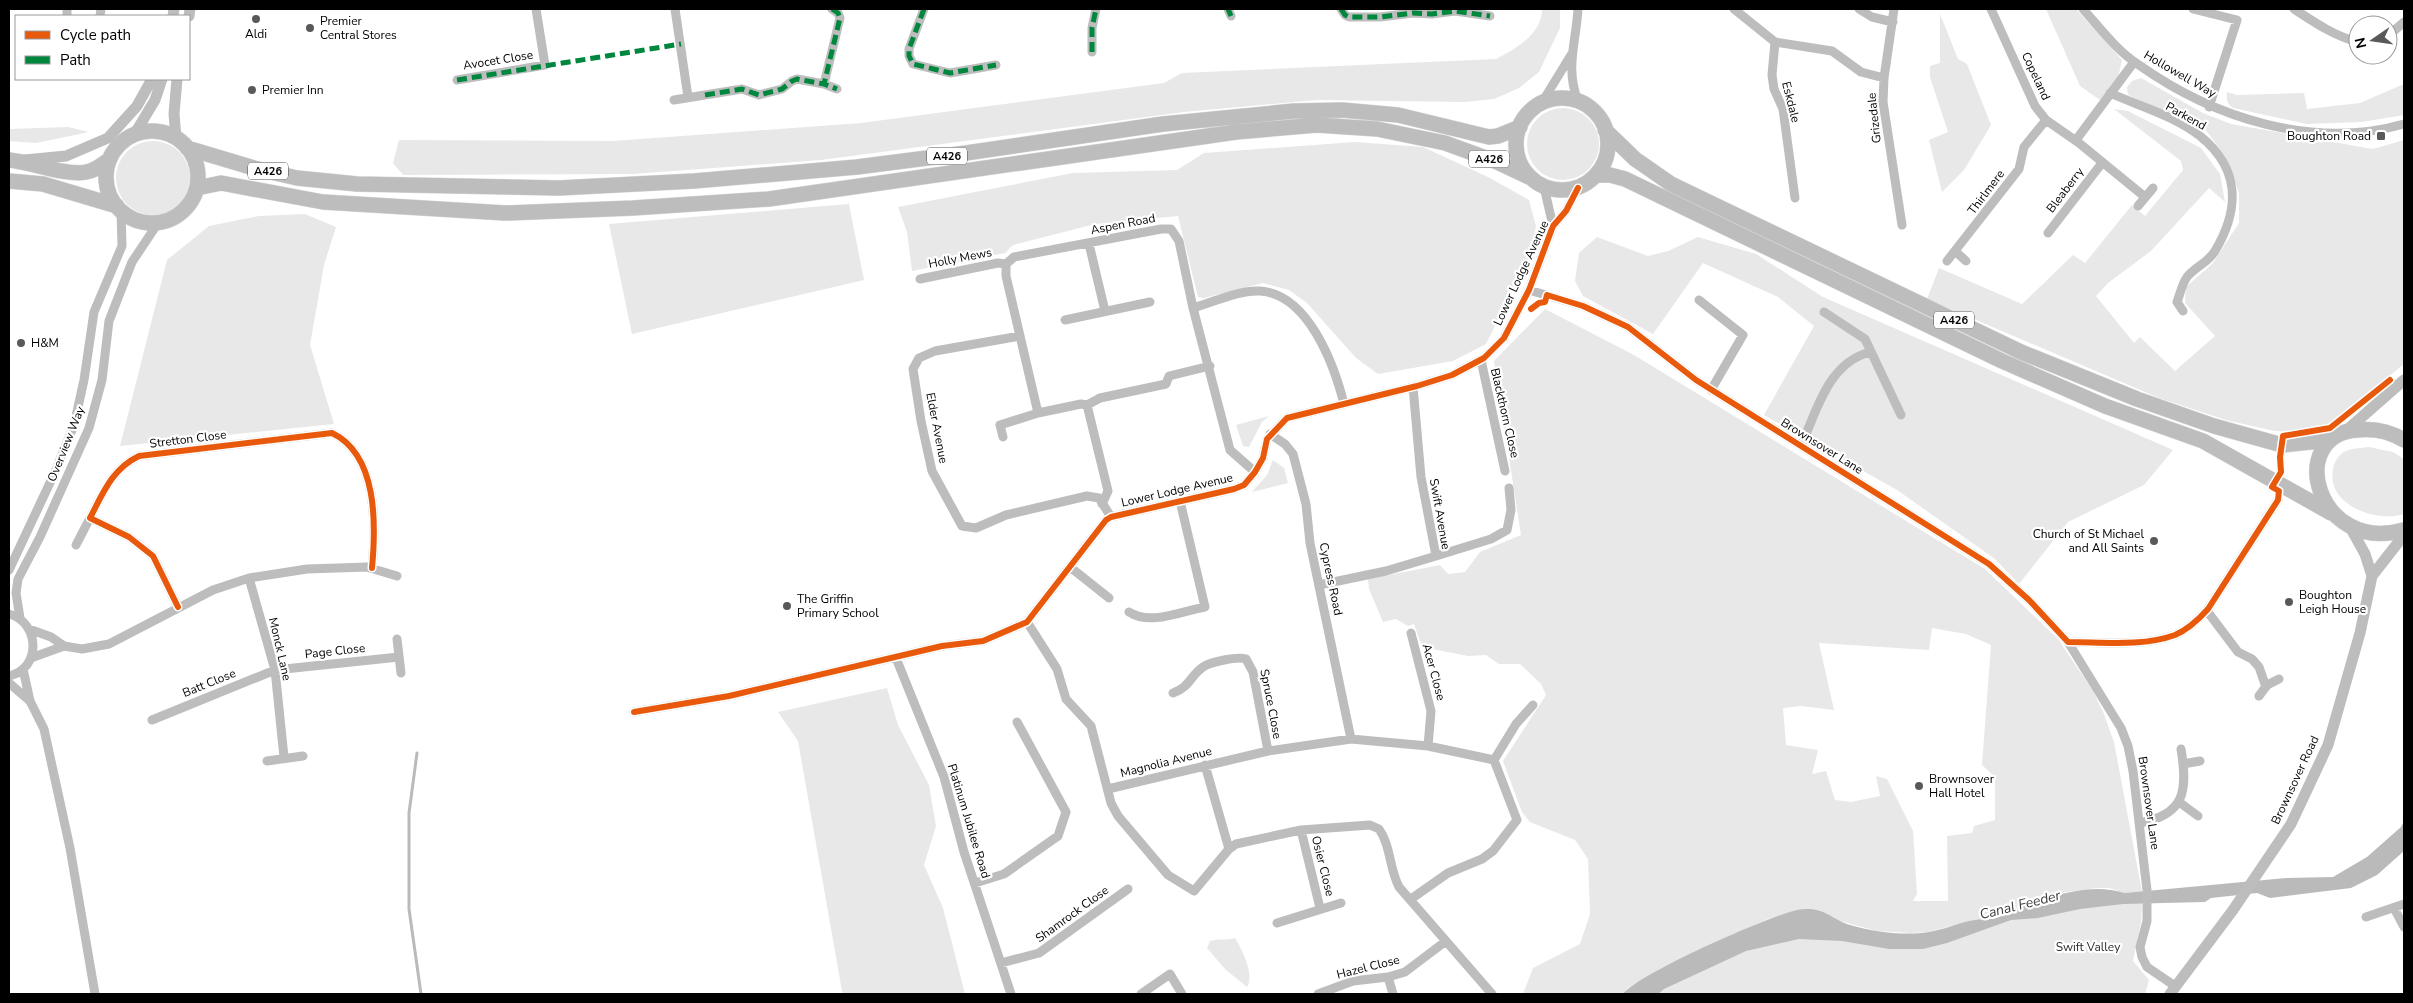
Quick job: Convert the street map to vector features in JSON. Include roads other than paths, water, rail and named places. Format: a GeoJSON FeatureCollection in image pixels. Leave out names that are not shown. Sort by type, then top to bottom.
{"type":"FeatureCollection","features":[{"type":"Feature","properties":{"kind":"highway"},"geometry":{"type":"LineString","coordinates":[[1553,99],[1578,101],[1590,108],[1599,118],[1605,130],[1607,154],[1596,175],[1578,188],[1555,190],[1544,187],[1531,178],[1522,167],[1517,154],[1516,140],[1520,127],[1532,110],[1541,104],[1553,99]]}},
{"type":"Feature","properties":{"kind":"highway","name":"A426"},"geometry":{"type":"LineString","coordinates":[[182,143],[254,168],[297,178],[367,184],[559,188],[694,181],[858,167],[966,154],[1163,124],[1294,111],[1342,110],[1398,115],[1489,137],[1498,136],[1520,127]]}},
{"type":"Feature","properties":{"kind":"highway","name":"A426"},"geometry":{"type":"LineString","coordinates":[[197,188],[221,184],[323,202],[505,213],[634,208],[769,199],[1236,132],[1317,126],[1377,129],[1445,143],[1497,162],[1531,178]]}},
{"type":"Feature","properties":{"kind":"highway","name":"A426"},"geometry":{"type":"LineString","coordinates":[[1605,130],[1635,159],[1671,184],[2021,352],[2137,399],[2257,440],[2282,446],[2330,440]]}},
{"type":"Feature","properties":{"kind":"highway"},"geometry":{"type":"LineString","coordinates":[[9,181],[43,184],[119,209],[132,219],[145,223],[158,223],[171,219],[183,212],[197,188],[198,174],[194,160],[182,143],[163,133],[148,132],[134,135],[116,149],[110,159],[107,184],[119,209]]}},
{"type":"Feature","properties":{"kind":"highway"},"geometry":{"type":"LineString","coordinates":[[15,160],[65,171],[86,173],[110,159]]}},
{"type":"Feature","properties":{"kind":"highway","name":"A426"},"geometry":{"type":"LineString","coordinates":[[1596,175],[1610,175],[1625,179],[2002,361],[2106,406],[2202,442],[2331,513]]}},
{"type":"Feature","properties":{"kind":"highway"},"geometry":{"type":"LineString","coordinates":[[2404,440],[2378,430],[2347,430],[2330,440],[2321,454],[2317,473],[2318,491],[2331,513],[2349,525],[2378,534],[2404,530]]}},
{"type":"Feature","properties":{"kind":"street","name":"Avocet Close"},"geometry":{"type":"LineString","coordinates":[[457,80],[545,65],[536,9]]}},
{"type":"Feature","properties":{"kind":"street"},"geometry":{"type":"LineString","coordinates":[[675,9],[688,97]]}},
{"type":"Feature","properties":{"kind":"street"},"geometry":{"type":"LineString","coordinates":[[824,84],[840,18],[835,10],[832,9]]}},
{"type":"Feature","properties":{"kind":"street"},"geometry":{"type":"LineString","coordinates":[[924,9],[909,49],[909,56],[913,64],[950,74],[996,65]]}},
{"type":"Feature","properties":{"kind":"street"},"geometry":{"type":"LineString","coordinates":[[1092,52],[1092,28],[1096,9]]}},
{"type":"Feature","properties":{"kind":"street"},"geometry":{"type":"LineString","coordinates":[[1340,9],[1349,17],[1380,17],[1455,11],[1490,16]]}},
{"type":"Feature","properties":{"kind":"street"},"geometry":{"type":"LineString","coordinates":[[1578,9],[1577,29],[1571,55],[1571,81],[1578,101]]}},
{"type":"Feature","properties":{"kind":"street"},"geometry":{"type":"LineString","coordinates":[[1734,9],[1775,42],[1832,51],[1861,72],[1884,78]]}},
{"type":"Feature","properties":{"kind":"street"},"geometry":{"type":"LineString","coordinates":[[1859,9],[1872,17],[1893,22]]}},
{"type":"Feature","properties":{"kind":"street","name":"Grizedale"},"geometry":{"type":"LineString","coordinates":[[1894,9],[1884,78],[1883,102],[1902,225]]}},
{"type":"Feature","properties":{"kind":"street","name":"Copeland"},"geometry":{"type":"LineString","coordinates":[[1991,9],[2035,106],[2046,120],[2076,140],[2145,197]]}},
{"type":"Feature","properties":{"kind":"street","name":"Hollowell Way"},"geometry":{"type":"LineString","coordinates":[[2083,9],[2108,38],[2134,62],[2209,106],[2265,125],[2302,130],[2356,132],[2404,124]]}},
{"type":"Feature","properties":{"kind":"street"},"geometry":{"type":"LineString","coordinates":[[2193,9],[2237,20],[2209,106]]}},
{"type":"Feature","properties":{"kind":"street"},"geometry":{"type":"LineString","coordinates":[[2294,9],[2319,26],[2348,40]]}},
{"type":"Feature","properties":{"kind":"street","name":"Eskdale"},"geometry":{"type":"LineString","coordinates":[[1775,42],[1772,75],[1774,89],[1783,109],[1795,198]]}},
{"type":"Feature","properties":{"kind":"street"},"geometry":{"type":"LineString","coordinates":[[1541,104],[1571,55]]}},
{"type":"Feature","properties":{"kind":"street"},"geometry":{"type":"LineString","coordinates":[[2076,140],[2134,62]]}},
{"type":"Feature","properties":{"kind":"street"},"geometry":{"type":"LineString","coordinates":[[674,100],[742,89],[759,95],[782,89],[797,79],[824,84],[837,89]]}},
{"type":"Feature","properties":{"kind":"street"},"geometry":{"type":"LineString","coordinates":[[15,160],[66,156],[108,138],[137,106],[151,80]]}},
{"type":"Feature","properties":{"kind":"street"},"geometry":{"type":"LineString","coordinates":[[134,135],[155,100],[162,80]]}},
{"type":"Feature","properties":{"kind":"street"},"geometry":{"type":"LineString","coordinates":[[177,80],[174,114],[182,143]]}},
{"type":"Feature","properties":{"kind":"street","name":"Parkend"},"geometry":{"type":"LineString","coordinates":[[2110,94],[2172,120],[2199,135],[2218,153],[2233,186],[2231,219],[2214,254],[2187,278],[2177,302],[2183,311]]}},
{"type":"Feature","properties":{"kind":"street","name":"Thirlmere"},"geometry":{"type":"LineString","coordinates":[[1947,261],[1956,252],[2019,169],[2024,147],[2046,120]]}},
{"type":"Feature","properties":{"kind":"street","name":"Bleaberry"},"geometry":{"type":"LineString","coordinates":[[2048,233],[2102,162]]}},
{"type":"Feature","properties":{"kind":"street","name":"Lower Lodge Avenue"},"geometry":{"type":"LineString","coordinates":[[1544,187],[1553,226]]}},
{"type":"Feature","properties":{"kind":"street","name":"Lower Lodge Avenue"},"geometry":{"type":"LineString","coordinates":[[634,712],[764,689],[942,646],[983,641],[1027,622],[1111,516],[1234,489],[1244,485],[1255,472],[1263,458],[1270,434],[1287,418],[1413,387],[1452,375],[1480,360],[1504,338],[1529,290],[1553,226],[1566,211],[1578,188]]}},
{"type":"Feature","properties":{"kind":"street"},"geometry":{"type":"LineString","coordinates":[[2138,206],[2153,188]]}},
{"type":"Feature","properties":{"kind":"street","name":"Overview Way"},"geometry":{"type":"LineString","coordinates":[[9,570],[55,472],[74,425],[84,380],[94,312],[122,246],[119,209]]}},
{"type":"Feature","properties":{"kind":"street","name":"Overview Way"},"geometry":{"type":"LineString","coordinates":[[20,618],[16,593],[18,578],[40,537],[89,428],[102,380],[109,321],[132,262],[158,223]]}},
{"type":"Feature","properties":{"kind":"street","name":"Aspen Road"},"geometry":{"type":"LineString","coordinates":[[1006,264],[1014,257],[1161,229],[1171,229],[1179,241],[1193,308],[1210,366],[1230,450],[1255,472]]}},
{"type":"Feature","properties":{"kind":"street"},"geometry":{"type":"LineString","coordinates":[[1088,244],[1105,311]]}},
{"type":"Feature","properties":{"kind":"street"},"geometry":{"type":"LineString","coordinates":[[1956,252],[1966,261]]}},
{"type":"Feature","properties":{"kind":"street","name":"Holly Mews"},"geometry":{"type":"LineString","coordinates":[[920,279],[998,263],[1006,264]]}},
{"type":"Feature","properties":{"kind":"street"},"geometry":{"type":"LineString","coordinates":[[1006,264],[1006,276],[1038,414]]}},
{"type":"Feature","properties":{"kind":"street","name":"Brownsover Lane"},"geometry":{"type":"LineString","coordinates":[[1529,290],[1583,306],[1628,327],[1711,390],[1989,564],[2029,600],[2068,642],[2121,728],[2128,746],[2140,823],[2147,890],[2148,909],[2140,947],[2147,967],[2172,990]]}},
{"type":"Feature","properties":{"kind":"street"},"geometry":{"type":"LineString","coordinates":[[1193,308],[1244,293],[1259,291],[1277,294],[1308,319],[1338,381],[1344,404]]}},
{"type":"Feature","properties":{"kind":"street"},"geometry":{"type":"LineString","coordinates":[[1699,300],[1743,335],[1711,390]]}},
{"type":"Feature","properties":{"kind":"street"},"geometry":{"type":"LineString","coordinates":[[1065,320],[1150,302]]}},
{"type":"Feature","properties":{"kind":"street"},"geometry":{"type":"LineString","coordinates":[[1824,312],[1865,338],[1900,415]]}},
{"type":"Feature","properties":{"kind":"street","name":"Elder Avenue"},"geometry":{"type":"LineString","coordinates":[[1020,336],[935,351],[919,358],[913,369],[921,421],[932,471],[962,526],[969,529],[976,528],[1006,515],[1087,496],[1099,498],[1102,504]]}},
{"type":"Feature","properties":{"kind":"street"},"geometry":{"type":"LineString","coordinates":[[1801,446],[1831,379],[1841,367],[1857,356],[1870,352]]}},
{"type":"Feature","properties":{"kind":"street","name":"Blackthorn Close"},"geometry":{"type":"LineString","coordinates":[[1480,360],[1505,471]]}},
{"type":"Feature","properties":{"kind":"street"},"geometry":{"type":"LineString","coordinates":[[1003,437],[1000,425],[1081,404],[1087,405],[1100,398],[1166,384],[1169,376],[1210,366]]}},
{"type":"Feature","properties":{"kind":"street"},"geometry":{"type":"LineString","coordinates":[[2347,430],[2404,380]]}},
{"type":"Feature","properties":{"kind":"street","name":"Swift Avenue"},"geometry":{"type":"LineString","coordinates":[[1319,585],[1386,571],[1436,556],[1421,476],[1413,387]]}},
{"type":"Feature","properties":{"kind":"street"},"geometry":{"type":"LineString","coordinates":[[1087,405],[1108,490],[1102,504],[1111,516]]}},
{"type":"Feature","properties":{"kind":"street","name":"Stretton Close"},"geometry":{"type":"LineString","coordinates":[[76,545],[107,483],[117,470],[128,461],[139,456],[332,433],[344,438],[356,450],[371,492],[376,530],[372,568]]}},
{"type":"Feature","properties":{"kind":"street","name":"Cypress Road"},"geometry":{"type":"LineString","coordinates":[[1270,434],[1285,444],[1293,454],[1306,504],[1310,543],[1351,739]]}},
{"type":"Feature","properties":{"kind":"street"},"geometry":{"type":"LineString","coordinates":[[1436,556],[1491,538],[1507,530],[1511,510],[1509,488]]}},
{"type":"Feature","properties":{"kind":"street"},"geometry":{"type":"LineString","coordinates":[[2068,642],[2154,640],[2176,634],[2207,611],[2278,500]]}},
{"type":"Feature","properties":{"kind":"street"},"geometry":{"type":"LineString","coordinates":[[1129,612],[1138,618],[1153,618],[1206,607],[1180,501]]}},
{"type":"Feature","properties":{"kind":"street"},"geometry":{"type":"LineString","coordinates":[[90,518],[129,537],[153,556],[178,606]]}},
{"type":"Feature","properties":{"kind":"street"},"geometry":{"type":"LineString","coordinates":[[2349,525],[2365,554],[2372,576]]}},
{"type":"Feature","properties":{"kind":"street","name":"Brownsover Road"},"geometry":{"type":"LineString","coordinates":[[2172,990],[2233,910],[2291,824],[2328,745],[2360,633],[2372,576],[2404,535]]}},
{"type":"Feature","properties":{"kind":"street"},"geometry":{"type":"LineString","coordinates":[[29,629],[51,637],[64,646],[82,650],[109,644],[178,606],[213,590],[249,578],[307,569],[367,567],[397,576]]}},
{"type":"Feature","properties":{"kind":"street"},"geometry":{"type":"LineString","coordinates":[[1070,567],[1109,598]]}},
{"type":"Feature","properties":{"kind":"street","name":"Monck Lane"},"geometry":{"type":"LineString","coordinates":[[249,578],[274,670],[284,757]]}},
{"type":"Feature","properties":{"kind":"street"},"geometry":{"type":"LineString","coordinates":[[2207,611],[2238,652],[2252,659],[2259,667],[2266,687]]}},
{"type":"Feature","properties":{"kind":"street"},"geometry":{"type":"LineString","coordinates":[[9,614],[20,618],[29,629],[33,638],[31,658],[23,669],[9,676]]}},
{"type":"Feature","properties":{"kind":"street","name":"Magnolia Avenue"},"geometry":{"type":"LineString","coordinates":[[1027,622],[1057,669],[1066,699],[1091,726],[1108,789],[1268,751],[1351,739],[1428,746],[1494,760]]}},
{"type":"Feature","properties":{"kind":"street","name":"Acer Close"},"geometry":{"type":"LineString","coordinates":[[1411,634],[1431,711],[1428,746]]}},
{"type":"Feature","properties":{"kind":"street"},"geometry":{"type":"LineString","coordinates":[[397,639],[401,673]]}},
{"type":"Feature","properties":{"kind":"street"},"geometry":{"type":"LineString","coordinates":[[31,658],[64,646]]}},
{"type":"Feature","properties":{"kind":"street","name":"Page Close"},"geometry":{"type":"LineString","coordinates":[[274,670],[399,657]]}},
{"type":"Feature","properties":{"kind":"street","name":"Spruce Close"},"geometry":{"type":"LineString","coordinates":[[1173,693],[1187,686],[1205,666],[1236,657],[1246,659],[1253,672],[1268,751]]}},
{"type":"Feature","properties":{"kind":"street","name":"Platinum Jubilee Road"},"geometry":{"type":"LineString","coordinates":[[896,658],[944,777],[975,883],[1011,994]]}},
{"type":"Feature","properties":{"kind":"street"},"geometry":{"type":"LineString","coordinates":[[23,669],[30,701],[44,729],[70,848],[95,994]]}},
{"type":"Feature","properties":{"kind":"street","name":"Batt Close"},"geometry":{"type":"LineString","coordinates":[[152,720],[274,670]]}},
{"type":"Feature","properties":{"kind":"street"},"geometry":{"type":"LineString","coordinates":[[2259,696],[2266,687],[2279,679]]}},
{"type":"Feature","properties":{"kind":"street"},"geometry":{"type":"LineString","coordinates":[[9,683],[30,701]]}},
{"type":"Feature","properties":{"kind":"street"},"geometry":{"type":"LineString","coordinates":[[1411,899],[1448,873],[1482,859],[1493,851],[1517,820],[1494,760],[1516,724],[1533,705]]}},
{"type":"Feature","properties":{"kind":"street"},"geometry":{"type":"LineString","coordinates":[[975,883],[1004,874],[1058,836],[1066,812],[1017,722]]}},
{"type":"Feature","properties":{"kind":"street"},"geometry":{"type":"LineString","coordinates":[[2140,823],[2165,816],[2178,802],[2183,791],[2183,764],[2180,750]]}},
{"type":"Feature","properties":{"kind":"street"},"geometry":{"type":"LineString","coordinates":[[267,761],[284,757],[304,756]]}},
{"type":"Feature","properties":{"kind":"street"},"geometry":{"type":"LineString","coordinates":[[2183,764],[2200,761]]}},
{"type":"Feature","properties":{"kind":"street"},"geometry":{"type":"LineString","coordinates":[[1205,766],[1230,848]]}},
{"type":"Feature","properties":{"kind":"street"},"geometry":{"type":"LineString","coordinates":[[1108,789],[1111,802],[1118,816],[1151,857],[1168,876],[1194,891],[1230,848],[1236,844],[1301,830],[1370,825],[1378,829],[1387,845],[1392,873],[1399,887],[1492,994]]}},
{"type":"Feature","properties":{"kind":"street"},"geometry":{"type":"LineString","coordinates":[[2178,802],[2198,816]]}},
{"type":"Feature","properties":{"kind":"street","name":"Osier Close"},"geometry":{"type":"LineString","coordinates":[[1301,830],[1320,908]]}},
{"type":"Feature","properties":{"kind":"street","name":"Shamrock Close"},"geometry":{"type":"LineString","coordinates":[[1000,963],[1040,953],[1128,889]]}},
{"type":"Feature","properties":{"kind":"street"},"geometry":{"type":"LineString","coordinates":[[1277,923],[1341,903]]}},
{"type":"Feature","properties":{"kind":"street"},"geometry":{"type":"LineString","coordinates":[[2366,917],[2404,904]]}},
{"type":"Feature","properties":{"kind":"street"},"geometry":{"type":"LineString","coordinates":[[2394,908],[2404,927]]}},
{"type":"Feature","properties":{"kind":"street","name":"Hazel Close"},"geometry":{"type":"LineString","coordinates":[[1318,994],[1353,981],[1388,977],[1405,972],[1446,941]]}},
{"type":"Feature","properties":{"kind":"street"},"geometry":{"type":"LineString","coordinates":[[1141,994],[1170,974],[1182,994]]}},
{"type":"Feature","properties":{"kind":"street"},"geometry":{"type":"LineString","coordinates":[[1388,977],[1394,994]]}},
{"type":"Feature","properties":{"kind":"waterway"},"geometry":{"type":"LineString","coordinates":[[417,753],[409,813],[409,909],[421,994]]}},
{"type":"Feature","properties":{"kind":"place","name":"Aldi"},"geometry":{"type":"Point","coordinates":[256,19]}},
{"type":"Feature","properties":{"kind":"place","name":"Premier Central Stores"},"geometry":{"type":"Point","coordinates":[310,28]}},
{"type":"Feature","properties":{"kind":"place","name":"Premier Inn"},"geometry":{"type":"Point","coordinates":[252,90]}},
{"type":"Feature","properties":{"kind":"place","name":"Boughton Road"},"geometry":{"type":"Point","coordinates":[2381,136]}},
{"type":"Feature","properties":{"kind":"place","name":"H&M"},"geometry":{"type":"Point","coordinates":[21,343]}},
{"type":"Feature","properties":{"kind":"place","name":"Church of St Michael and All Saints"},"geometry":{"type":"Point","coordinates":[2154,541]}},
{"type":"Feature","properties":{"kind":"place","name":"Boughton Leigh House"},"geometry":{"type":"Point","coordinates":[2289,602]}},
{"type":"Feature","properties":{"kind":"place","name":"The Griffin Primary School"},"geometry":{"type":"Point","coordinates":[787,606]}},
{"type":"Feature","properties":{"kind":"place","name":"Brownsover Hall Hotel"},"geometry":{"type":"Point","coordinates":[1919,786]}},
{"type":"Feature","properties":{"kind":"water label","name":"Canal Feeder"},"geometry":{"type":"Point","coordinates":[2020,905]}},
{"type":"Feature","properties":{"kind":"park label","name":"Swift Valley"},"geometry":{"type":"Point","coordinates":[2088,947]}}]}
